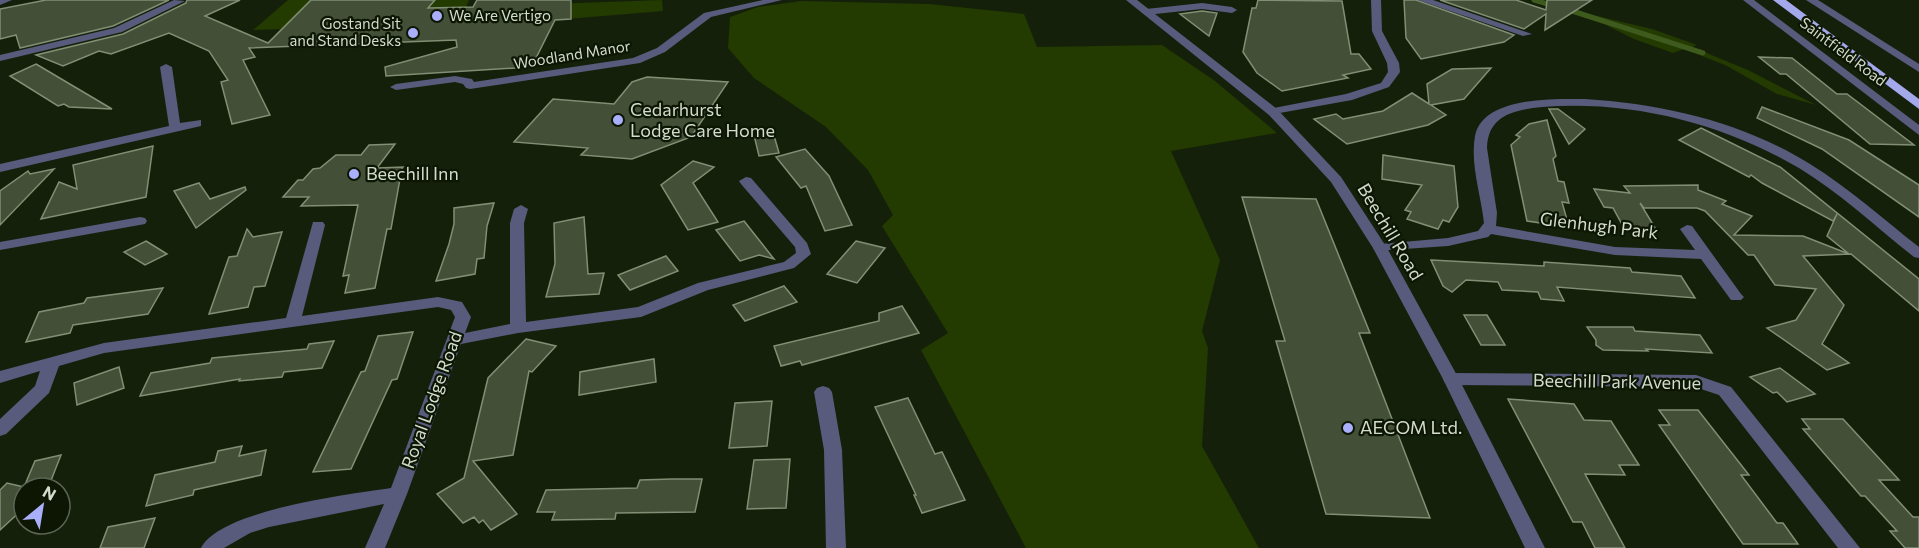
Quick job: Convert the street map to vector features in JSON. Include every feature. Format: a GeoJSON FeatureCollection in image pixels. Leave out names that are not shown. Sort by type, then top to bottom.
{"type":"FeatureCollection","features":[{"type":"Feature","properties":{"kind":"highway","name":"Saintfield Road"},"geometry":{"type":"LineString","coordinates":[[1779,0],[1919,105]]}},
{"type":"Feature","properties":{"kind":"street"},"geometry":{"type":"LineString","coordinates":[[0,2],[7,0]]}},
{"type":"Feature","properties":{"kind":"street","name":"Woodland Manor"},"geometry":{"type":"LineString","coordinates":[[396,87],[455,79],[468,81],[470,86],[636,61],[661,50],[694,23],[708,15],[777,0]]}},
{"type":"Feature","properties":{"kind":"street","name":"Beechill Road"},"geometry":{"type":"LineString","coordinates":[[1131,0],[1273,112],[1336,180],[1380,248],[1450,379],[1535,548]]}},
{"type":"Feature","properties":{"kind":"street"},"geometry":{"type":"LineString","coordinates":[[1273,112],[1357,94],[1385,85],[1394,72],[1393,63],[1377,31],[1376,0]]}},
{"type":"Feature","properties":{"kind":"street"},"geometry":{"type":"LineString","coordinates":[[1423,0],[1527,34]]}},
{"type":"Feature","properties":{"kind":"street","name":"Saintfield Road"},"geometry":{"type":"LineString","coordinates":[[1748,0],[1919,130]]}},
{"type":"Feature","properties":{"kind":"street","name":"Saintfield Road"},"geometry":{"type":"LineString","coordinates":[[1811,0],[1919,69]]}},
{"type":"Feature","properties":{"kind":"street"},"geometry":{"type":"LineString","coordinates":[[0,57],[118,30],[180,1]]}},
{"type":"Feature","properties":{"kind":"street"},"geometry":{"type":"LineString","coordinates":[[1146,12],[1202,6],[1232,10]]}},
{"type":"Feature","properties":{"kind":"street"},"geometry":{"type":"LineString","coordinates":[[166,67],[175,128]]}},
{"type":"Feature","properties":{"kind":"street"},"geometry":{"type":"LineString","coordinates":[[1380,248],[1448,242],[1470,238],[1489,229],[1488,191],[1480,149],[1484,127],[1493,118],[1523,106],[1569,102],[1652,109],[1695,118],[1773,150],[1826,181],[1919,254]]}},
{"type":"Feature","properties":{"kind":"street"},"geometry":{"type":"LineString","coordinates":[[0,168],[196,123]]}},
{"type":"Feature","properties":{"kind":"street"},"geometry":{"type":"LineString","coordinates":[[454,340],[518,328],[641,312],[703,286],[789,265],[798,260],[804,254],[802,246],[746,181]]}},
{"type":"Feature","properties":{"kind":"street"},"geometry":{"type":"LineString","coordinates":[[518,328],[520,209]]}},
{"type":"Feature","properties":{"kind":"street"},"geometry":{"type":"LineString","coordinates":[[0,246],[140,220]]}},
{"type":"Feature","properties":{"kind":"street"},"geometry":{"type":"LineString","coordinates":[[292,321],[318,225]]}},
{"type":"Feature","properties":{"kind":"street","name":"Glenhugh Park"},"geometry":{"type":"LineString","coordinates":[[1489,229],[1615,251],[1705,255]]}},
{"type":"Feature","properties":{"kind":"street"},"geometry":{"type":"LineString","coordinates":[[1687,229],[1736,297]]}},
{"type":"Feature","properties":{"kind":"street","name":"Royal Lodge Road"},"geometry":{"type":"LineString","coordinates":[[0,377],[104,348],[438,302],[456,306],[463,317],[398,494],[375,548]]}},
{"type":"Feature","properties":{"kind":"street"},"geometry":{"type":"LineString","coordinates":[[0,429],[43,389],[52,361]]}},
{"type":"Feature","properties":{"kind":"street","name":"Beechill Park Avenue"},"geometry":{"type":"LineString","coordinates":[[1450,379],[1696,381],[1717,386],[1725,391],[1850,548]]}},
{"type":"Feature","properties":{"kind":"street"},"geometry":{"type":"LineString","coordinates":[[823,392],[833,450],[836,548]]}},
{"type":"Feature","properties":{"kind":"street"},"geometry":{"type":"LineString","coordinates":[[211,548],[229,533],[254,524],[320,507],[398,494]]}},
{"type":"Feature","properties":{"kind":"green space","name":"We Are Vertigo"},"geometry":{"type":"Polygon","coordinates":[[[288,0],[469,0],[466,7],[662,0],[663,11],[555,20],[253,30],[288,0]]]}},
{"type":"Feature","properties":{"kind":"green space"},"geometry":{"type":"Polygon","coordinates":[[[1530,0],[1652,29],[1697,45],[1692,47],[1748,70],[1816,105],[1777,94],[1725,65],[1684,49],[1673,53],[1634,39],[1604,24],[1530,0]]]}},
{"type":"Feature","properties":{"kind":"green space"},"geometry":{"type":"Polygon","coordinates":[[[801,1],[929,4],[1024,14],[1037,47],[1162,45],[1215,81],[1277,133],[1171,151],[1220,260],[1202,331],[1208,348],[1202,446],[1259,548],[1026,548],[921,350],[948,333],[882,226],[893,215],[868,170],[826,127],[754,78],[728,48],[730,17],[758,7],[801,1]]]}},
{"type":"Feature","properties":{"kind":"building"},"geometry":{"type":"Polygon","coordinates":[[[46,0],[169,0],[113,26],[20,48],[16,35],[0,39],[0,9],[46,0]]]}},
{"type":"Feature","properties":{"kind":"building"},"geometry":{"type":"Polygon","coordinates":[[[187,0],[240,0],[205,16],[268,43],[311,0],[435,0],[428,8],[473,7],[477,0],[571,0],[571,19],[555,20],[533,64],[518,65],[516,68],[386,76],[385,67],[457,47],[456,40],[249,48],[255,57],[243,60],[270,115],[232,124],[221,82],[228,80],[209,51],[169,33],[111,54],[99,51],[63,66],[36,55],[123,34],[186,3],[187,0]]]}},
{"type":"Feature","properties":{"kind":"building"},"geometry":{"type":"Polygon","coordinates":[[[1258,0],[1342,1],[1351,54],[1359,54],[1371,69],[1343,75],[1348,78],[1282,91],[1257,73],[1243,52],[1252,8],[1256,8],[1258,0]]]}},
{"type":"Feature","properties":{"kind":"building"},"geometry":{"type":"Polygon","coordinates":[[[1404,0],[1416,0],[1514,35],[1504,42],[1421,59],[1406,38],[1404,0]]]}},
{"type":"Feature","properties":{"kind":"building"},"geometry":{"type":"Polygon","coordinates":[[[1440,0],[1516,0],[1546,10],[1547,0],[1592,0],[1545,30],[1546,14],[1524,29],[1440,0]]]}},
{"type":"Feature","properties":{"kind":"building"},"geometry":{"type":"Polygon","coordinates":[[[1202,11],[1217,13],[1209,36],[1180,14],[1202,11]]]}},
{"type":"Feature","properties":{"kind":"building"},"geometry":{"type":"Polygon","coordinates":[[[1759,57],[1792,58],[1837,94],[1847,94],[1914,145],[1870,144],[1786,74],[1780,74],[1759,57]]]}},
{"type":"Feature","properties":{"kind":"building"},"geometry":{"type":"Polygon","coordinates":[[[36,64],[112,109],[69,107],[64,104],[58,106],[10,76],[36,64]]]}},
{"type":"Feature","properties":{"kind":"building"},"geometry":{"type":"Polygon","coordinates":[[[1491,68],[1464,99],[1431,105],[1446,115],[1428,125],[1347,144],[1314,119],[1336,114],[1343,119],[1383,111],[1412,93],[1429,104],[1427,84],[1452,69],[1491,68]]]}},
{"type":"Feature","properties":{"kind":"building","name":"Cedarhurst Lodge Care Home"},"geometry":{"type":"Polygon","coordinates":[[[647,77],[728,82],[691,137],[632,159],[581,155],[588,148],[514,142],[553,99],[614,104],[632,82],[647,77]]]}},
{"type":"Feature","properties":{"kind":"building"},"geometry":{"type":"Polygon","coordinates":[[[1762,107],[1849,140],[1919,185],[1919,217],[1822,149],[1757,118],[1762,107]]]}},
{"type":"Feature","properties":{"kind":"building"},"geometry":{"type":"Polygon","coordinates":[[[1549,109],[1558,109],[1585,129],[1569,144],[1549,109]]]}},
{"type":"Feature","properties":{"kind":"building"},"geometry":{"type":"Polygon","coordinates":[[[1547,120],[1556,156],[1553,159],[1558,181],[1564,182],[1569,203],[1562,202],[1569,227],[1527,221],[1511,145],[1520,137],[1516,135],[1529,124],[1547,120]]]}},
{"type":"Feature","properties":{"kind":"building"},"geometry":{"type":"Polygon","coordinates":[[[1701,128],[1780,167],[1919,279],[1919,311],[1851,254],[1803,256],[1844,305],[1822,344],[1849,363],[1827,370],[1767,328],[1796,320],[1816,289],[1775,285],[1754,255],[1748,255],[1705,211],[1697,208],[1644,208],[1640,203],[1657,231],[1624,228],[1613,208],[1604,207],[1594,189],[1630,193],[1624,186],[1698,185],[1698,190],[1726,201],[1722,204],[1752,216],[1734,235],[1803,236],[1849,254],[1827,236],[1837,214],[1833,221],[1751,175],[1749,177],[1679,140],[1701,128]]]}},
{"type":"Feature","properties":{"kind":"building"},"geometry":{"type":"Polygon","coordinates":[[[773,132],[779,153],[759,156],[754,135],[773,132]]]}},
{"type":"Feature","properties":{"kind":"building"},"geometry":{"type":"Polygon","coordinates":[[[395,144],[377,168],[403,167],[395,179],[400,179],[391,229],[387,229],[375,288],[345,293],[349,275],[343,276],[358,205],[301,206],[309,197],[283,197],[298,180],[303,180],[313,169],[320,168],[336,155],[361,155],[369,145],[395,144]]]}},
{"type":"Feature","properties":{"kind":"building"},"geometry":{"type":"Polygon","coordinates":[[[153,146],[146,197],[41,219],[59,182],[77,189],[73,165],[153,146]]]}},
{"type":"Feature","properties":{"kind":"building"},"geometry":{"type":"Polygon","coordinates":[[[805,149],[829,176],[852,225],[825,231],[806,186],[801,188],[776,157],[805,149]]]}},
{"type":"Feature","properties":{"kind":"building"},"geometry":{"type":"Polygon","coordinates":[[[1383,155],[1454,166],[1458,207],[1449,222],[1443,220],[1438,229],[1407,219],[1411,212],[1405,210],[1422,185],[1382,179],[1383,155]]]}},
{"type":"Feature","properties":{"kind":"building"},"geometry":{"type":"Polygon","coordinates":[[[693,161],[714,167],[693,183],[718,222],[688,230],[661,185],[693,161]]]}},
{"type":"Feature","properties":{"kind":"building"},"geometry":{"type":"Polygon","coordinates":[[[54,169],[0,225],[0,191],[28,171],[30,174],[54,169]]]}},
{"type":"Feature","properties":{"kind":"building"},"geometry":{"type":"Polygon","coordinates":[[[199,183],[210,199],[245,187],[246,190],[196,228],[174,191],[199,183]]]}},
{"type":"Feature","properties":{"kind":"building","name":"AECOM Ltd."},"geometry":{"type":"Polygon","coordinates":[[[1242,197],[1316,199],[1370,333],[1359,333],[1430,518],[1326,514],[1276,341],[1285,341],[1242,197]]]}},
{"type":"Feature","properties":{"kind":"building"},"geometry":{"type":"Polygon","coordinates":[[[494,203],[487,226],[484,258],[477,259],[475,274],[436,281],[454,224],[454,208],[494,203]]]}},
{"type":"Feature","properties":{"kind":"building"},"geometry":{"type":"Polygon","coordinates":[[[584,217],[588,274],[604,273],[599,294],[546,297],[555,264],[554,223],[584,217]]]}},
{"type":"Feature","properties":{"kind":"building"},"geometry":{"type":"Polygon","coordinates":[[[744,221],[774,259],[759,255],[740,261],[716,230],[744,221]]]}},
{"type":"Feature","properties":{"kind":"building"},"geometry":{"type":"Polygon","coordinates":[[[247,229],[253,237],[282,232],[265,286],[254,287],[248,307],[209,314],[229,257],[237,256],[247,229]]]}},
{"type":"Feature","properties":{"kind":"building"},"geometry":{"type":"Polygon","coordinates":[[[146,241],[167,254],[145,265],[124,252],[146,241]]]}},
{"type":"Feature","properties":{"kind":"building"},"geometry":{"type":"Polygon","coordinates":[[[856,241],[885,248],[857,283],[827,274],[856,241]]]}},
{"type":"Feature","properties":{"kind":"building"},"geometry":{"type":"Polygon","coordinates":[[[666,256],[678,271],[630,290],[618,275],[666,256]]]}},
{"type":"Feature","properties":{"kind":"building"},"geometry":{"type":"Polygon","coordinates":[[[1431,260],[1544,266],[1544,262],[1630,268],[1632,272],[1681,276],[1695,298],[1557,287],[1564,301],[1541,299],[1538,292],[1502,290],[1498,282],[1466,280],[1452,292],[1443,286],[1431,260]]]}},
{"type":"Feature","properties":{"kind":"building"},"geometry":{"type":"Polygon","coordinates":[[[784,286],[797,302],[745,321],[733,305],[784,286]]]}},
{"type":"Feature","properties":{"kind":"building"},"geometry":{"type":"Polygon","coordinates":[[[163,288],[148,314],[73,325],[70,333],[26,342],[39,312],[84,303],[87,298],[163,288]]]}},
{"type":"Feature","properties":{"kind":"building"},"geometry":{"type":"Polygon","coordinates":[[[902,306],[919,333],[802,365],[800,361],[781,366],[774,346],[879,321],[879,313],[902,306]]]}},
{"type":"Feature","properties":{"kind":"building"},"geometry":{"type":"Polygon","coordinates":[[[1464,315],[1487,315],[1505,345],[1481,345],[1464,315]]]}},
{"type":"Feature","properties":{"kind":"building"},"geometry":{"type":"Polygon","coordinates":[[[1587,327],[1633,327],[1635,331],[1700,335],[1712,353],[1646,349],[1648,351],[1603,350],[1596,345],[1596,340],[1587,327]]]}},
{"type":"Feature","properties":{"kind":"building"},"geometry":{"type":"Polygon","coordinates":[[[413,332],[397,379],[392,380],[351,469],[313,472],[361,372],[365,371],[378,336],[413,332]]]}},
{"type":"Feature","properties":{"kind":"building"},"geometry":{"type":"Polygon","coordinates":[[[526,339],[556,346],[532,372],[529,371],[513,455],[473,461],[517,514],[491,530],[483,520],[479,523],[474,517],[463,523],[437,494],[464,478],[488,378],[526,339]]]}},
{"type":"Feature","properties":{"kind":"building"},"geometry":{"type":"Polygon","coordinates":[[[334,341],[322,368],[284,372],[282,377],[239,381],[240,379],[140,396],[151,373],[210,363],[212,358],[307,349],[309,344],[334,341]]]}},
{"type":"Feature","properties":{"kind":"building"},"geometry":{"type":"Polygon","coordinates":[[[654,359],[656,382],[579,395],[580,372],[654,359]]]}},
{"type":"Feature","properties":{"kind":"building"},"geometry":{"type":"Polygon","coordinates":[[[119,367],[124,388],[77,405],[74,383],[119,367]]]}},
{"type":"Feature","properties":{"kind":"building"},"geometry":{"type":"Polygon","coordinates":[[[1780,368],[1815,394],[1787,402],[1777,392],[1773,393],[1750,377],[1780,368]]]}},
{"type":"Feature","properties":{"kind":"building"},"geometry":{"type":"Polygon","coordinates":[[[908,398],[935,454],[942,452],[965,500],[922,513],[914,495],[916,495],[875,407],[908,398]]]}},
{"type":"Feature","properties":{"kind":"building"},"geometry":{"type":"Polygon","coordinates":[[[1508,399],[1574,404],[1584,420],[1611,421],[1639,465],[1619,465],[1625,475],[1585,474],[1625,548],[1595,548],[1582,522],[1573,522],[1508,399]]]}},
{"type":"Feature","properties":{"kind":"building"},"geometry":{"type":"Polygon","coordinates":[[[772,401],[767,446],[729,448],[735,403],[772,401]]]}},
{"type":"Feature","properties":{"kind":"building"},"geometry":{"type":"Polygon","coordinates":[[[1659,410],[1698,410],[1749,475],[1741,475],[1777,523],[1783,523],[1798,544],[1743,544],[1659,425],[1670,425],[1659,410]]]}},
{"type":"Feature","properties":{"kind":"building"},"geometry":{"type":"Polygon","coordinates":[[[1802,419],[1843,419],[1899,480],[1879,480],[1913,517],[1919,517],[1919,548],[1905,548],[1890,531],[1897,531],[1865,496],[1861,496],[1803,429],[1810,429],[1802,419]]]}},
{"type":"Feature","properties":{"kind":"building"},"geometry":{"type":"Polygon","coordinates":[[[242,446],[239,456],[266,450],[261,475],[194,490],[193,495],[146,506],[155,475],[215,462],[218,451],[242,446]]]}},
{"type":"Feature","properties":{"kind":"building"},"geometry":{"type":"Polygon","coordinates":[[[61,455],[53,476],[29,476],[35,461],[61,455]]]}},
{"type":"Feature","properties":{"kind":"building"},"geometry":{"type":"Polygon","coordinates":[[[790,459],[786,508],[747,509],[754,460],[790,459]]]}},
{"type":"Feature","properties":{"kind":"building"},"geometry":{"type":"Polygon","coordinates":[[[702,479],[695,512],[616,513],[615,519],[552,520],[555,512],[537,512],[546,490],[637,488],[640,480],[702,479]]]}},
{"type":"Feature","properties":{"kind":"building"},"geometry":{"type":"Polygon","coordinates":[[[7,483],[12,484],[12,519],[0,530],[0,490],[7,483]]]}},
{"type":"Feature","properties":{"kind":"building"},"geometry":{"type":"Polygon","coordinates":[[[155,518],[144,548],[100,548],[108,527],[155,518]]]}},
{"type":"Feature","properties":{"kind":"waterway"},"geometry":{"type":"LineString","coordinates":[[1534,0],[1555,6]]}},
{"type":"Feature","properties":{"kind":"waterway"},"geometry":{"type":"LineString","coordinates":[[1566,9],[1703,53]]}},
{"type":"Feature","properties":{"kind":"place","name":"We Are Vertigo"},"geometry":{"type":"Point","coordinates":[437,16]}},
{"type":"Feature","properties":{"kind":"place","name":"Gostand Sit and Stand Desks"},"geometry":{"type":"Point","coordinates":[413,33]}},
{"type":"Feature","properties":{"kind":"place","name":"Cedarhurst Lodge Care Home"},"geometry":{"type":"Point","coordinates":[618,120]}},
{"type":"Feature","properties":{"kind":"place","name":"Beechill Inn"},"geometry":{"type":"Point","coordinates":[354,174]}},
{"type":"Feature","properties":{"kind":"place","name":"AECOM Ltd."},"geometry":{"type":"Point","coordinates":[1348,428]}}]}
